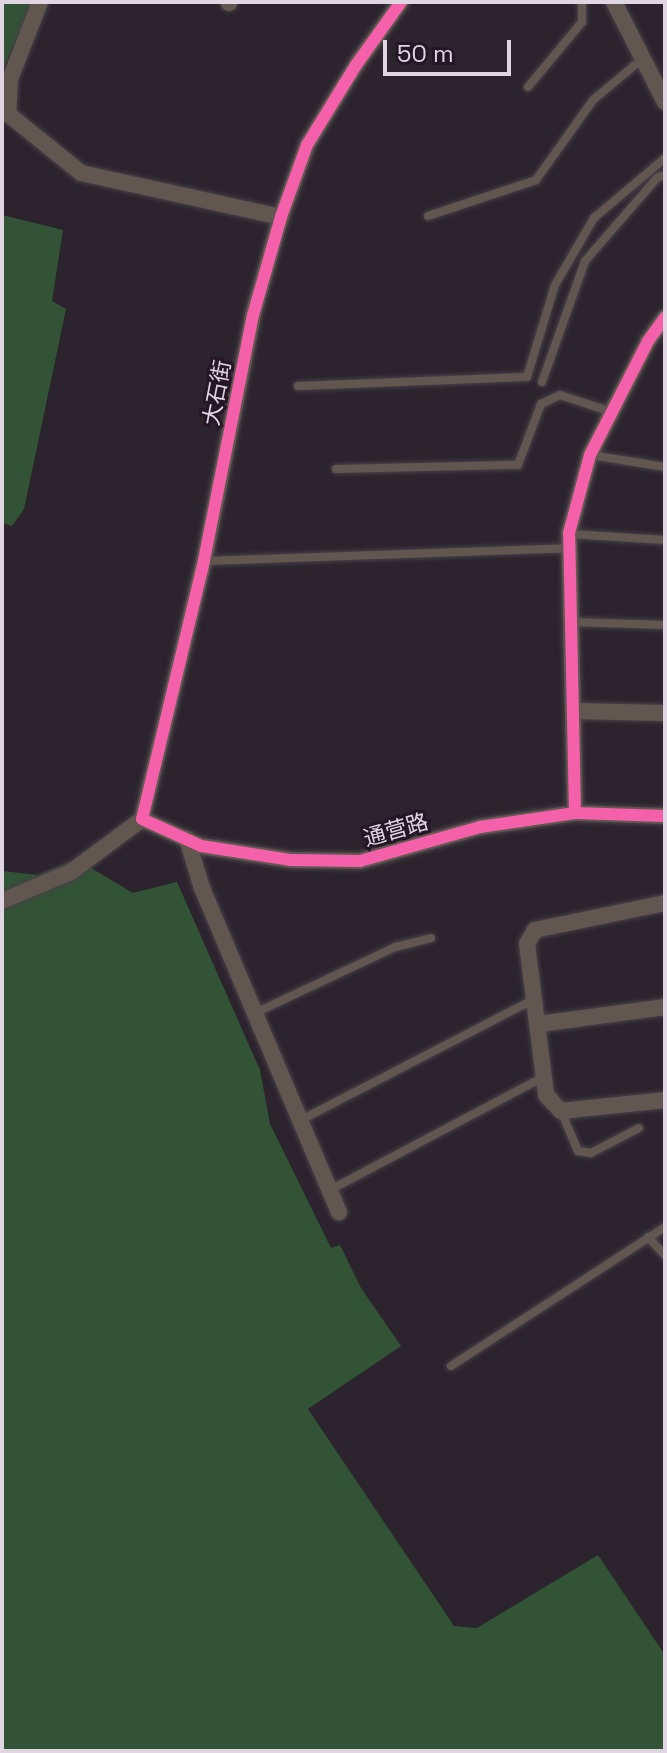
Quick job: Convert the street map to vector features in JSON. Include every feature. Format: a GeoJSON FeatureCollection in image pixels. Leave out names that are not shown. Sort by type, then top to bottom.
{"type":"FeatureCollection","features":[{"type":"Feature","properties":{"kind":"street"},"geometry":{"type":"LineString","coordinates":[[40,2],[10,79],[8,114],[81,173],[281,217]]}},
{"type":"Feature","properties":{"kind":"street","name":"大石街"},"geometry":{"type":"LineString","coordinates":[[142,819],[204,561],[253,315],[281,217],[307,145],[356,65],[401,2]]}},
{"type":"Feature","properties":{"kind":"street"},"geometry":{"type":"LineString","coordinates":[[614,2],[665,102]]}},
{"type":"Feature","properties":{"kind":"street"},"geometry":{"type":"LineString","coordinates":[[575,813],[569,541],[590,455],[648,341],[665,318]]}},
{"type":"Feature","properties":{"kind":"street"},"geometry":{"type":"LineString","coordinates":[[573,711],[665,713]]}},
{"type":"Feature","properties":{"kind":"street","name":"通营路"},"geometry":{"type":"LineString","coordinates":[[142,819],[201,846],[290,860],[360,861],[480,827],[575,813],[665,816]]}},
{"type":"Feature","properties":{"kind":"street"},"geometry":{"type":"LineString","coordinates":[[2,901],[71,872],[142,819]]}},
{"type":"Feature","properties":{"kind":"street"},"geometry":{"type":"LineString","coordinates":[[187,839],[202,888],[339,1212]]}},
{"type":"Feature","properties":{"kind":"street"},"geometry":{"type":"LineString","coordinates":[[665,903],[535,930],[527,944],[546,1095],[561,1111],[665,1100]]}},
{"type":"Feature","properties":{"kind":"street"},"geometry":{"type":"LineString","coordinates":[[539,1024],[665,1007]]}},
{"type":"Feature","properties":{"kind":"lane"},"geometry":{"type":"LineString","coordinates":[[528,87],[582,22],[582,2]]}},
{"type":"Feature","properties":{"kind":"lane"},"geometry":{"type":"LineString","coordinates":[[428,216],[536,180],[593,100],[643,59]]}},
{"type":"Feature","properties":{"kind":"lane"},"geometry":{"type":"LineString","coordinates":[[298,386],[527,377],[555,285],[594,218],[665,158]]}},
{"type":"Feature","properties":{"kind":"lane"},"geometry":{"type":"LineString","coordinates":[[542,382],[585,261],[658,177],[665,175]]}},
{"type":"Feature","properties":{"kind":"lane"},"geometry":{"type":"LineString","coordinates":[[336,469],[518,465],[541,404],[560,395],[612,412]]}},
{"type":"Feature","properties":{"kind":"lane"},"geometry":{"type":"LineString","coordinates":[[590,455],[665,467]]}},
{"type":"Feature","properties":{"kind":"lane"},"geometry":{"type":"LineString","coordinates":[[204,561],[569,541],[665,540]]}},
{"type":"Feature","properties":{"kind":"lane"},"geometry":{"type":"LineString","coordinates":[[570,622],[665,625]]}},
{"type":"Feature","properties":{"kind":"lane"},"geometry":{"type":"LineString","coordinates":[[255,1013],[395,947],[431,938]]}},
{"type":"Feature","properties":{"kind":"lane"},"geometry":{"type":"LineString","coordinates":[[300,1121],[535,999]]}},
{"type":"Feature","properties":{"kind":"lane"},"geometry":{"type":"LineString","coordinates":[[330,1190],[544,1077]]}},
{"type":"Feature","properties":{"kind":"lane"},"geometry":{"type":"LineString","coordinates":[[561,1111],[578,1151],[591,1153],[639,1128]]}},
{"type":"Feature","properties":{"kind":"lane"},"geometry":{"type":"LineString","coordinates":[[451,1366],[665,1227]]}},
{"type":"Feature","properties":{"kind":"lane"},"geometry":{"type":"LineString","coordinates":[[648,1237],[665,1255]]}},
{"type":"Feature","properties":{"kind":"green space"},"geometry":{"type":"Polygon","coordinates":[[[2,2],[32,2],[2,72],[2,2]]]}},
{"type":"Feature","properties":{"kind":"green space"},"geometry":{"type":"Polygon","coordinates":[[[2,215],[63,230],[52,301],[66,309],[24,509],[12,526],[2,523],[2,215]]]}},
{"type":"Feature","properties":{"kind":"green space"},"geometry":{"type":"Polygon","coordinates":[[[76,859],[133,893],[177,882],[260,1070],[270,1124],[331,1248],[340,1245],[361,1288],[401,1346],[308,1409],[454,1626],[477,1628],[598,1555],[665,1655],[665,1751],[2,1751],[2,871],[38,875],[76,859]]]}},
{"type":"Feature","properties":{"kind":"cycle path"},"geometry":{"type":"LineString","coordinates":[[401,2],[356,65],[307,145],[281,217],[253,315],[204,561],[142,819],[201,846],[290,860],[360,861],[480,827],[575,813],[665,816]]}},
{"type":"Feature","properties":{"kind":"cycle path"},"geometry":{"type":"LineString","coordinates":[[575,813],[569,533],[590,455],[648,341],[665,318]]}}]}
